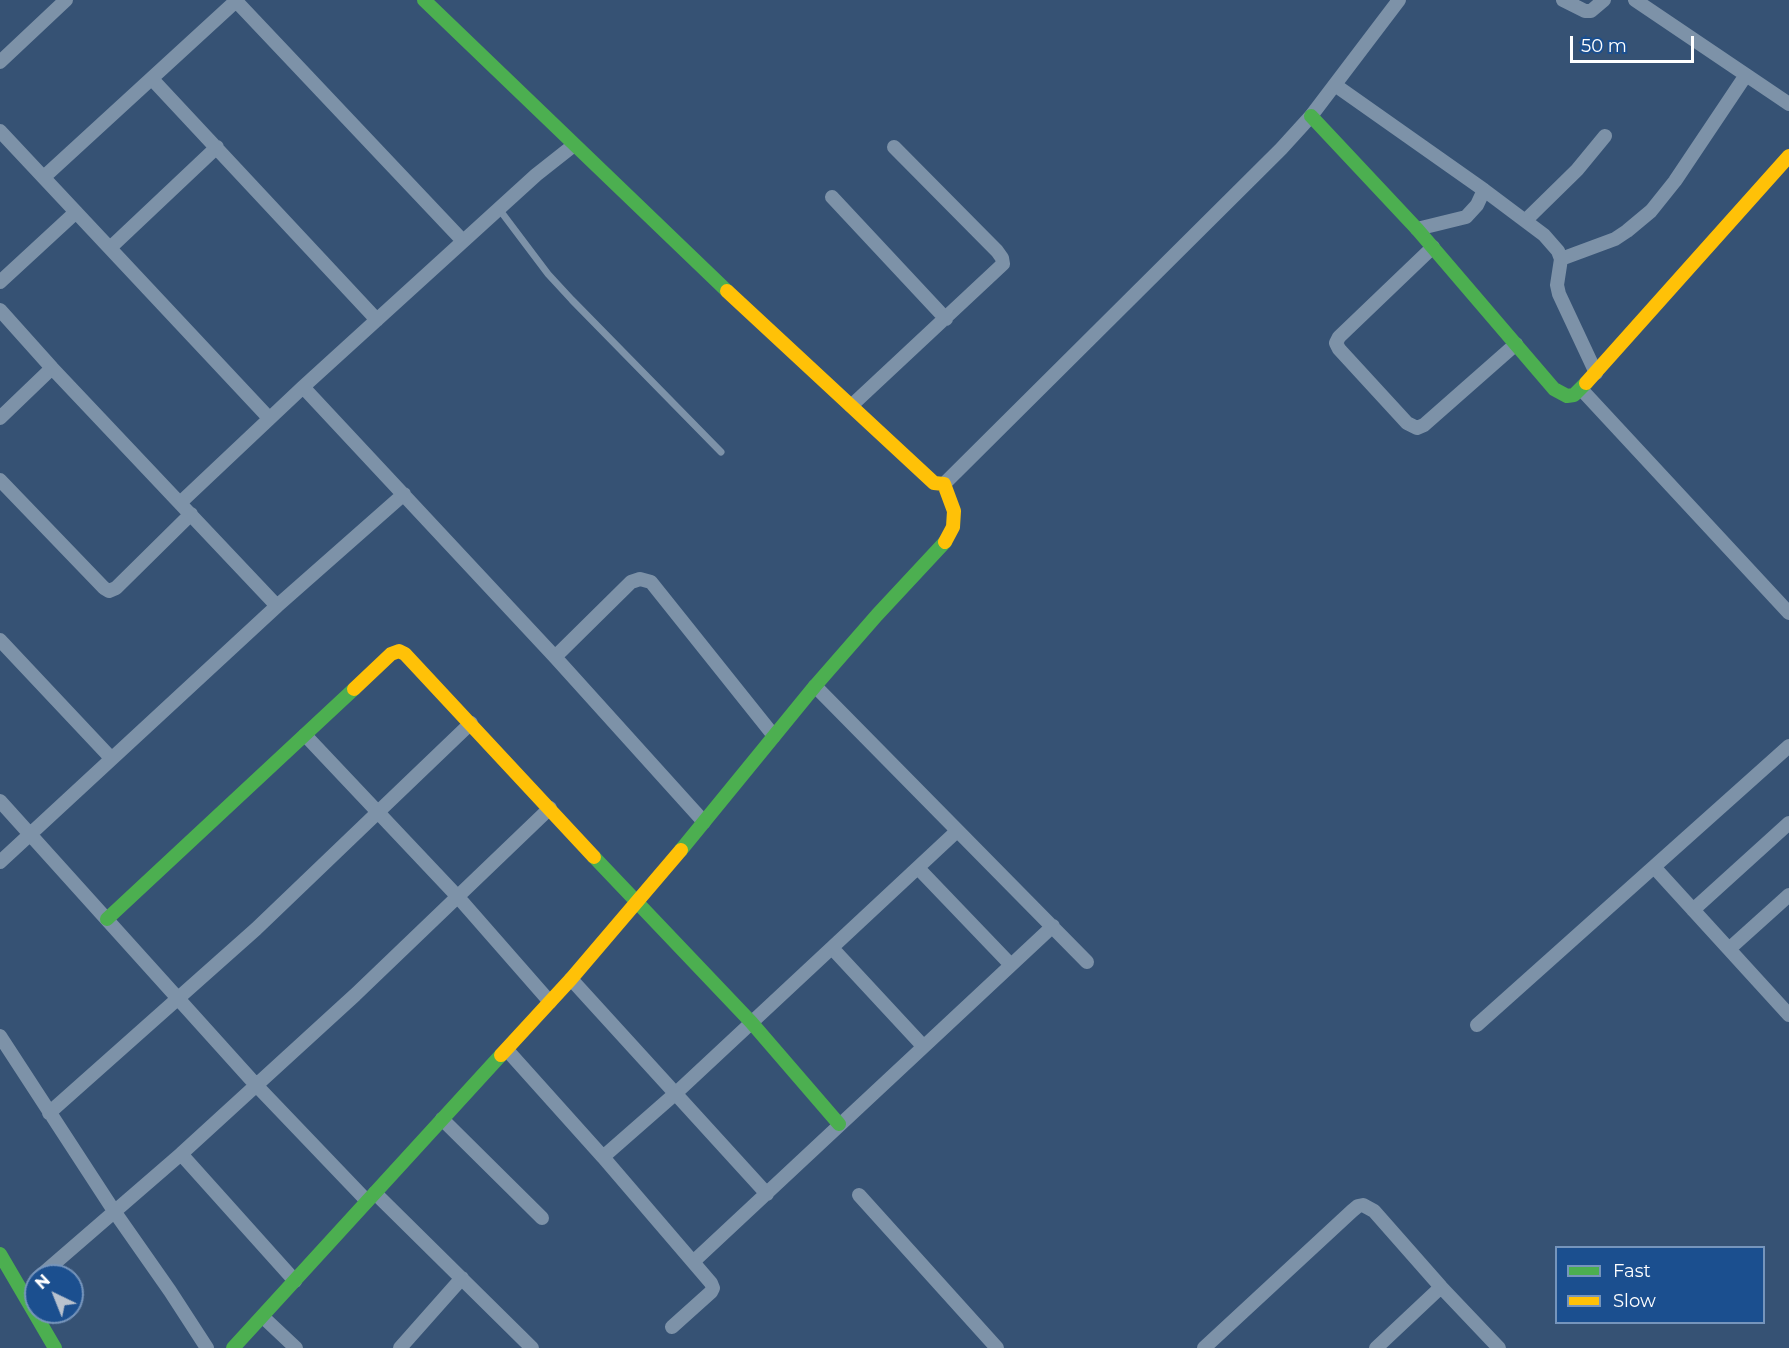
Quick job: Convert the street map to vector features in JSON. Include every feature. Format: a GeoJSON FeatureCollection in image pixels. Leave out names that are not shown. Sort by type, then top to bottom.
{"type":"FeatureCollection","features":[{"type":"Feature","properties":{"kind":"street"},"geometry":{"type":"LineString","coordinates":[[0,62],[66,0]]}},
{"type":"Feature","properties":{"kind":"street"},"geometry":{"type":"LineString","coordinates":[[424,0],[574,145],[933,483],[944,484]]}},
{"type":"Feature","properties":{"kind":"street"},"geometry":{"type":"LineString","coordinates":[[944,484],[1281,149],[1311,116],[1399,0]]}},
{"type":"Feature","properties":{"kind":"street"},"geometry":{"type":"LineString","coordinates":[[1563,0],[1585,11],[1591,11],[1604,0]]}},
{"type":"Feature","properties":{"kind":"street"},"geometry":{"type":"LineString","coordinates":[[1635,0],[1789,104]]}},
{"type":"Feature","properties":{"kind":"street"},"geometry":{"type":"LineString","coordinates":[[44,177],[237,1],[463,242]]}},
{"type":"Feature","properties":{"kind":"street"},"geometry":{"type":"LineString","coordinates":[[1562,259],[1615,239],[1651,211],[1675,181],[1746,75]]}},
{"type":"Feature","properties":{"kind":"street"},"geometry":{"type":"LineString","coordinates":[[152,79],[377,320]]}},
{"type":"Feature","properties":{"kind":"street"},"geometry":{"type":"LineString","coordinates":[[1335,85],[1485,190],[1526,220],[1551,243],[1562,259],[1557,285],[1558,294],[1596,374]]}},
{"type":"Feature","properties":{"kind":"street"},"geometry":{"type":"LineString","coordinates":[[1311,116],[1352,157],[1417,229],[1559,393],[1567,396],[1574,395],[1596,374],[1789,156]]}},
{"type":"Feature","properties":{"kind":"street"},"geometry":{"type":"LineString","coordinates":[[0,131],[270,418]]}},
{"type":"Feature","properties":{"kind":"street"},"geometry":{"type":"LineString","coordinates":[[1526,220],[1577,170],[1605,136]]}},
{"type":"Feature","properties":{"kind":"street"},"geometry":{"type":"LineString","coordinates":[[180,503],[303,387],[499,209],[574,145]]}},
{"type":"Feature","properties":{"kind":"street"},"geometry":{"type":"LineString","coordinates":[[110,248],[217,147]]}},
{"type":"Feature","properties":{"kind":"street"},"geometry":{"type":"LineString","coordinates":[[851,406],[1003,264],[1002,258],[894,147]]}},
{"type":"Feature","properties":{"kind":"street"},"geometry":{"type":"LineString","coordinates":[[1417,229],[1466,217],[1477,205],[1485,190]]}},
{"type":"Feature","properties":{"kind":"street"},"geometry":{"type":"LineString","coordinates":[[832,197],[946,319]]}},
{"type":"Feature","properties":{"kind":"street"},"geometry":{"type":"LineString","coordinates":[[0,282],[76,212]]}},
{"type":"Feature","properties":{"kind":"street"},"geometry":{"type":"LineString","coordinates":[[1433,247],[1339,338],[1336,344],[1339,349],[1407,423],[1417,428],[1424,425],[1516,344]]}},
{"type":"Feature","properties":{"kind":"street"},"geometry":{"type":"LineString","coordinates":[[0,310],[277,606]]}},
{"type":"Feature","properties":{"kind":"street"},"geometry":{"type":"LineString","coordinates":[[0,418],[52,368]]}},
{"type":"Feature","properties":{"kind":"street"},"geometry":{"type":"LineString","coordinates":[[303,387],[555,657],[704,822]]}},
{"type":"Feature","properties":{"kind":"street"},"geometry":{"type":"LineString","coordinates":[[1581,389],[1789,614]]}},
{"type":"Feature","properties":{"kind":"street"},"geometry":{"type":"LineString","coordinates":[[0,480],[109,591],[116,588],[191,514]]}},
{"type":"Feature","properties":{"kind":"street"},"geometry":{"type":"LineString","coordinates":[[233,1348],[571,979],[637,903],[815,686],[949,538],[953,527],[954,511],[944,484]]}},
{"type":"Feature","properties":{"kind":"street"},"geometry":{"type":"LineString","coordinates":[[0,862],[277,606],[404,494]]}},
{"type":"Feature","properties":{"kind":"street"},"geometry":{"type":"LineString","coordinates":[[555,657],[631,582],[640,579],[651,582],[774,736]]}},
{"type":"Feature","properties":{"kind":"street"},"geometry":{"type":"LineString","coordinates":[[0,640],[111,758]]}},
{"type":"Feature","properties":{"kind":"street"},"geometry":{"type":"LineString","coordinates":[[107,919],[392,654],[399,651],[405,654],[471,723],[637,903],[751,1022],[839,1124]]}},
{"type":"Feature","properties":{"kind":"street"},"geometry":{"type":"LineString","coordinates":[[815,686],[1087,962]]}},
{"type":"Feature","properties":{"kind":"street"},"geometry":{"type":"LineString","coordinates":[[50,1113],[256,929],[471,723]]}},
{"type":"Feature","properties":{"kind":"street"},"geometry":{"type":"LineString","coordinates":[[305,735],[458,897],[550,1002]]}},
{"type":"Feature","properties":{"kind":"street"},"geometry":{"type":"LineString","coordinates":[[1478,1025],[1654,867],[1786,755]]}},
{"type":"Feature","properties":{"kind":"street"},"geometry":{"type":"LineString","coordinates":[[0,801],[256,1085],[371,1197],[462,1278],[532,1348]]}},
{"type":"Feature","properties":{"kind":"street"},"geometry":{"type":"LineString","coordinates":[[54,1264],[181,1154],[458,897],[550,808]]}},
{"type":"Feature","properties":{"kind":"street"},"geometry":{"type":"LineString","coordinates":[[1693,910],[1789,822]]}},
{"type":"Feature","properties":{"kind":"street"},"geometry":{"type":"LineString","coordinates":[[603,1157],[676,1093],[957,831]]}},
{"type":"Feature","properties":{"kind":"street"},"geometry":{"type":"LineString","coordinates":[[1654,867],[1789,1015]]}},
{"type":"Feature","properties":{"kind":"street"},"geometry":{"type":"LineString","coordinates":[[918,868],[1011,965]]}},
{"type":"Feature","properties":{"kind":"street"},"geometry":{"type":"LineString","coordinates":[[1729,949],[1789,895]]}},
{"type":"Feature","properties":{"kind":"street"},"geometry":{"type":"LineString","coordinates":[[693,1262],[1053,926]]}},
{"type":"Feature","properties":{"kind":"street"},"geometry":{"type":"LineString","coordinates":[[832,948],[923,1046]]}},
{"type":"Feature","properties":{"kind":"street"},"geometry":{"type":"LineString","coordinates":[[571,979],[766,1194]]}},
{"type":"Feature","properties":{"kind":"street"},"geometry":{"type":"LineString","coordinates":[[0,1036],[207,1348]]}},
{"type":"Feature","properties":{"kind":"street"},"geometry":{"type":"LineString","coordinates":[[507,1050],[711,1283],[713,1288],[672,1327]]}},
{"type":"Feature","properties":{"kind":"street"},"geometry":{"type":"LineString","coordinates":[[442,1119],[542,1218]]}},
{"type":"Feature","properties":{"kind":"street"},"geometry":{"type":"LineString","coordinates":[[181,1154],[295,1281]]}},
{"type":"Feature","properties":{"kind":"street"},"geometry":{"type":"LineString","coordinates":[[859,1195],[997,1348]]}},
{"type":"Feature","properties":{"kind":"street"},"geometry":{"type":"LineString","coordinates":[[1204,1348],[1358,1206],[1369,1207],[1374,1211],[1499,1348]]}},
{"type":"Feature","properties":{"kind":"street"},"geometry":{"type":"LineString","coordinates":[[0,1256],[55,1348]]}},
{"type":"Feature","properties":{"kind":"street"},"geometry":{"type":"LineString","coordinates":[[400,1348],[462,1278]]}},
{"type":"Feature","properties":{"kind":"street"},"geometry":{"type":"LineString","coordinates":[[1376,1348],[1441,1287]]}},
{"type":"Feature","properties":{"kind":"street"},"geometry":{"type":"LineString","coordinates":[[263,1317],[296,1348]]}},
{"type":"Feature","properties":{"kind":"lane"},"geometry":{"type":"LineString","coordinates":[[499,209],[548,274],[721,452]]}},
{"type":"Feature","properties":{"kind":"traffic: fast"},"geometry":{"type":"LineString","coordinates":[[424,0],[727,291]]}},
{"type":"Feature","properties":{"kind":"traffic: fast"},"geometry":{"type":"LineString","coordinates":[[1311,116],[1417,229],[1554,389],[1567,396],[1574,395],[1586,383]]}},
{"type":"Feature","properties":{"kind":"traffic: fast"},"geometry":{"type":"LineString","coordinates":[[681,850],[815,686],[945,542]]}},
{"type":"Feature","properties":{"kind":"traffic: fast"},"geometry":{"type":"LineString","coordinates":[[107,919],[354,689]]}},
{"type":"Feature","properties":{"kind":"traffic: fast"},"geometry":{"type":"LineString","coordinates":[[594,857],[751,1022],[839,1124]]}},
{"type":"Feature","properties":{"kind":"traffic: fast"},"geometry":{"type":"LineString","coordinates":[[233,1348],[501,1055]]}},
{"type":"Feature","properties":{"kind":"traffic: fast"},"geometry":{"type":"LineString","coordinates":[[0,1254],[55,1348]]}},
{"type":"Feature","properties":{"kind":"traffic: slow"},"geometry":{"type":"LineString","coordinates":[[1586,383],[1789,156]]}},
{"type":"Feature","properties":{"kind":"traffic: slow"},"geometry":{"type":"LineString","coordinates":[[727,291],[934,483],[944,484],[954,511],[953,527],[945,542]]}},
{"type":"Feature","properties":{"kind":"traffic: slow"},"geometry":{"type":"LineString","coordinates":[[354,689],[391,654],[399,651],[405,654],[594,857]]}},
{"type":"Feature","properties":{"kind":"traffic: slow"},"geometry":{"type":"LineString","coordinates":[[501,1055],[571,979],[681,850]]}}]}
